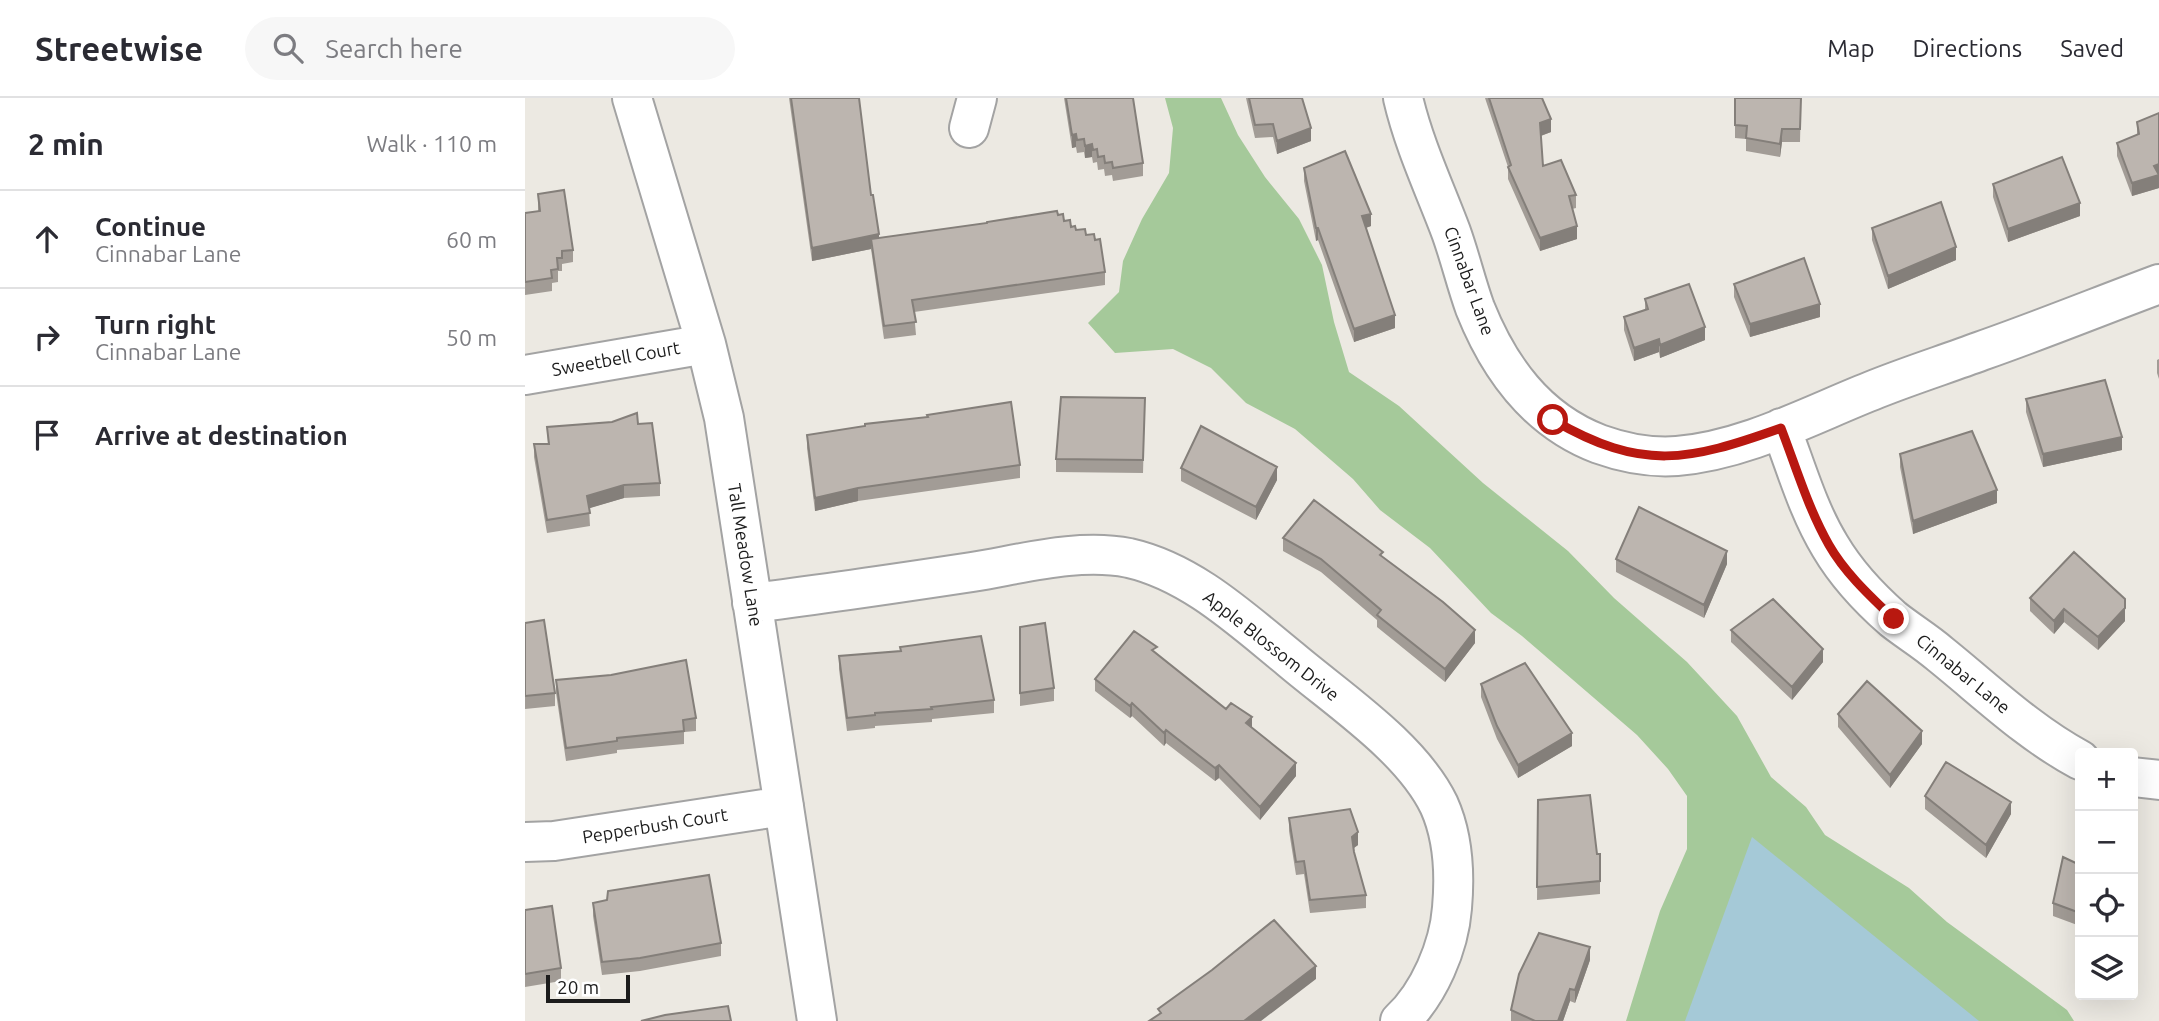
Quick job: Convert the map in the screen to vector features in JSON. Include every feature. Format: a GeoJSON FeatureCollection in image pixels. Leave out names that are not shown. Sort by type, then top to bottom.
{"type":"FeatureCollection","features":[{"type":"Feature","properties":{"kind":"street","name":"Tall Meadow Lane"},"geometry":{"type":"LineString","coordinates":[[632,98],[706,344],[724,418],[817,1021]]}},
{"type":"Feature","properties":{"kind":"street","name":"Cinnabar Lane"},"geometry":{"type":"LineString","coordinates":[[1403,98],[1409,125],[1452,234],[1475,308],[1500,362],[1524,394],[1553,420],[1585,438],[1618,450],[1643,456],[1705,452],[1781,428],[1878,388],[2159,284]]}},
{"type":"Feature","properties":{"kind":"street","name":"Sweetbell Court"},"geometry":{"type":"LineString","coordinates":[[525,375],[706,344]]}},
{"type":"Feature","properties":{"kind":"street","name":"Cinnabar Lane"},"geometry":{"type":"LineString","coordinates":[[1781,428],[1830,547],[1859,586],[1894,619],[2014,716],[2056,747],[2075,757]]}},
{"type":"Feature","properties":{"kind":"street","name":"Apple Blossom Drive"},"geometry":{"type":"LineString","coordinates":[[752,603],[1068,557],[1129,558],[1164,569],[1196,587],[1245,622],[1397,748],[1428,785],[1440,807],[1450,842],[1454,884],[1451,925],[1441,956],[1421,995],[1400,1021]]}},
{"type":"Feature","properties":{"kind":"street"},"geometry":{"type":"LineString","coordinates":[[2138,778],[2159,780]]}},
{"type":"Feature","properties":{"kind":"street","name":"Pepperbush Court"},"geometry":{"type":"LineString","coordinates":[[525,842],[554,841],[784,806]]}},
{"type":"Feature","properties":{"kind":"green space"},"geometry":{"type":"Polygon","coordinates":[[[1165,98],[1221,98],[1238,135],[1265,177],[1299,219],[1322,265],[1334,322],[1349,372],[1399,406],[1483,483],[1568,551],[1614,598],[1687,662],[1737,716],[1771,777],[1806,807],[1825,835],[1909,888],[1947,922],[2067,1010],[2074,1021],[1626,1021],[1660,911],[1687,849],[1687,796],[1668,769],[1637,735],[1522,636],[1491,613],[1430,548],[1380,510],[1353,479],[1295,429],[1246,403],[1211,368],[1173,349],[1115,353],[1088,323],[1119,292],[1123,261],[1142,219],[1169,173],[1173,128],[1165,98]]]}},
{"type":"Feature","properties":{"kind":"water"},"geometry":{"type":"Polygon","coordinates":[[[1752,837],[1979,1021],[1685,1021],[1752,837]]]}},
{"type":"Feature","properties":{"kind":"building"},"geometry":{"type":"Polygon","coordinates":[[[791,98],[859,98],[871,195],[879,234],[812,248],[791,98]]]}},
{"type":"Feature","properties":{"kind":"building"},"geometry":{"type":"Polygon","coordinates":[[[1066,98],[1133,98],[1143,163],[1113,168],[1112,162],[1105,163],[1104,156],[1098,157],[1097,149],[1093,150],[1092,144],[1085,146],[1084,139],[1077,140],[1076,134],[1072,135],[1066,98]]]}},
{"type":"Feature","properties":{"kind":"building"},"geometry":{"type":"Polygon","coordinates":[[[1249,98],[1302,98],[1311,128],[1277,141],[1273,124],[1255,125],[1249,98]]]}},
{"type":"Feature","properties":{"kind":"building"},"geometry":{"type":"Polygon","coordinates":[[[1489,98],[1542,98],[1551,119],[1540,123],[1543,166],[1561,160],[1576,195],[1569,196],[1577,226],[1540,238],[1508,167],[1511,165],[1489,98]]]}},
{"type":"Feature","properties":{"kind":"building"},"geometry":{"type":"Polygon","coordinates":[[[1735,98],[1801,98],[1800,129],[1782,129],[1780,144],[1746,138],[1747,126],[1735,125],[1735,98]]]}},
{"type":"Feature","properties":{"kind":"building"},"geometry":{"type":"Polygon","coordinates":[[[2159,113],[2159,164],[2154,166],[2159,175],[2132,183],[2117,143],[2139,134],[2137,122],[2159,113]]]}},
{"type":"Feature","properties":{"kind":"building"},"geometry":{"type":"Polygon","coordinates":[[[1345,151],[1371,214],[1362,216],[1395,315],[1354,329],[1316,228],[1304,168],[1345,151]]]}},
{"type":"Feature","properties":{"kind":"building"},"geometry":{"type":"Polygon","coordinates":[[[2062,157],[2080,203],[2008,229],[1993,184],[2062,157]]]}},
{"type":"Feature","properties":{"kind":"building"},"geometry":{"type":"Polygon","coordinates":[[[564,190],[573,250],[562,251],[562,258],[557,258],[558,269],[551,270],[552,278],[525,282],[525,213],[540,211],[538,194],[564,190]]]}},
{"type":"Feature","properties":{"kind":"building"},"geometry":{"type":"Polygon","coordinates":[[[1941,202],[1956,247],[1888,276],[1872,228],[1941,202]]]}},
{"type":"Feature","properties":{"kind":"building"},"geometry":{"type":"Polygon","coordinates":[[[1057,211],[1058,215],[1063,214],[1064,221],[1070,220],[1071,227],[1075,226],[1076,230],[1085,229],[1086,235],[1094,234],[1095,240],[1100,239],[1105,272],[912,300],[916,322],[884,326],[871,239],[1057,211]]]}},
{"type":"Feature","properties":{"kind":"building"},"geometry":{"type":"Polygon","coordinates":[[[1804,258],[1820,304],[1750,324],[1734,284],[1804,258]]]}},
{"type":"Feature","properties":{"kind":"building"},"geometry":{"type":"Polygon","coordinates":[[[1689,284],[1705,327],[1660,345],[1659,339],[1634,348],[1624,317],[1648,309],[1645,299],[1689,284]]]}},
{"type":"Feature","properties":{"kind":"building"},"geometry":{"type":"Polygon","coordinates":[[[2105,380],[2122,437],[2043,454],[2026,399],[2105,380]]]}},
{"type":"Feature","properties":{"kind":"building"},"geometry":{"type":"Polygon","coordinates":[[[1061,397],[1145,398],[1143,460],[1056,459],[1061,397]]]}},
{"type":"Feature","properties":{"kind":"building"},"geometry":{"type":"Polygon","coordinates":[[[1011,402],[1020,465],[858,488],[815,498],[807,435],[1011,402]]]}},
{"type":"Feature","properties":{"kind":"building"},"geometry":{"type":"Polygon","coordinates":[[[637,413],[638,424],[652,423],[660,483],[624,485],[587,496],[590,513],[547,520],[534,444],[549,444],[547,427],[612,422],[637,413]]]}},
{"type":"Feature","properties":{"kind":"building"},"geometry":{"type":"Polygon","coordinates":[[[1201,426],[1277,467],[1256,507],[1181,468],[1201,426]]]}},
{"type":"Feature","properties":{"kind":"building"},"geometry":{"type":"Polygon","coordinates":[[[1972,431],[1997,490],[1913,521],[1900,454],[1972,431]]]}},
{"type":"Feature","properties":{"kind":"building"},"geometry":{"type":"Polygon","coordinates":[[[1314,500],[1383,552],[1380,555],[1443,602],[1475,630],[1445,669],[1377,615],[1381,610],[1321,559],[1283,538],[1314,500]]]}},
{"type":"Feature","properties":{"kind":"building"},"geometry":{"type":"Polygon","coordinates":[[[1639,507],[1727,551],[1704,605],[1616,559],[1639,507]]]}},
{"type":"Feature","properties":{"kind":"building"},"geometry":{"type":"Polygon","coordinates":[[[2074,552],[2125,599],[2125,608],[2098,637],[2064,609],[2054,621],[2030,598],[2074,552]]]}},
{"type":"Feature","properties":{"kind":"building"},"geometry":{"type":"Polygon","coordinates":[[[1773,599],[1823,649],[1792,687],[1731,630],[1773,599]]]}},
{"type":"Feature","properties":{"kind":"building"},"geometry":{"type":"Polygon","coordinates":[[[544,620],[555,693],[525,696],[525,623],[544,620]]]}},
{"type":"Feature","properties":{"kind":"building"},"geometry":{"type":"Polygon","coordinates":[[[1045,623],[1054,688],[1020,693],[1020,627],[1045,623]]]}},
{"type":"Feature","properties":{"kind":"building"},"geometry":{"type":"Polygon","coordinates":[[[1134,631],[1157,647],[1152,650],[1226,709],[1231,703],[1252,717],[1246,723],[1296,763],[1260,807],[1219,765],[1215,768],[1166,730],[1164,733],[1132,703],[1130,706],[1095,679],[1134,631]]]}},
{"type":"Feature","properties":{"kind":"building"},"geometry":{"type":"Polygon","coordinates":[[[981,636],[994,700],[847,718],[839,656],[901,651],[900,647],[981,636]]]}},
{"type":"Feature","properties":{"kind":"building"},"geometry":{"type":"Polygon","coordinates":[[[686,660],[696,718],[683,720],[684,731],[617,738],[617,741],[566,748],[556,680],[611,675],[686,660]]]}},
{"type":"Feature","properties":{"kind":"building"},"geometry":{"type":"Polygon","coordinates":[[[1525,663],[1572,733],[1518,765],[1497,726],[1481,684],[1525,663]]]}},
{"type":"Feature","properties":{"kind":"building"},"geometry":{"type":"Polygon","coordinates":[[[1867,681],[1922,731],[1890,775],[1838,714],[1867,681]]]}},
{"type":"Feature","properties":{"kind":"building"},"geometry":{"type":"Polygon","coordinates":[[[1946,762],[2011,802],[1986,845],[1925,796],[1946,762]]]}},
{"type":"Feature","properties":{"kind":"building"},"geometry":{"type":"Polygon","coordinates":[[[1590,795],[1597,854],[1600,854],[1600,881],[1537,887],[1538,800],[1590,795]]]}},
{"type":"Feature","properties":{"kind":"building"},"geometry":{"type":"Polygon","coordinates":[[[1350,809],[1358,832],[1352,837],[1354,852],[1366,895],[1310,900],[1304,861],[1296,862],[1289,818],[1350,809]]]}},
{"type":"Feature","properties":{"kind":"building"},"geometry":{"type":"Polygon","coordinates":[[[2063,857],[2075,863],[2075,911],[2053,903],[2063,857]]]}},
{"type":"Feature","properties":{"kind":"building"},"geometry":{"type":"Polygon","coordinates":[[[709,875],[721,943],[602,962],[593,903],[607,900],[608,891],[709,875]]]}},
{"type":"Feature","properties":{"kind":"building"},"geometry":{"type":"Polygon","coordinates":[[[552,906],[561,968],[525,974],[525,910],[552,906]]]}},
{"type":"Feature","properties":{"kind":"building"},"geometry":{"type":"Polygon","coordinates":[[[1274,920],[1316,966],[1244,1021],[1149,1021],[1161,1013],[1158,1009],[1274,920]]]}},
{"type":"Feature","properties":{"kind":"building"},"geometry":{"type":"Polygon","coordinates":[[[1539,933],[1590,947],[1575,990],[1570,989],[1558,1021],[1535,1021],[1511,1010],[1519,974],[1539,933]]]}},
{"type":"Feature","properties":{"kind":"building"},"geometry":{"type":"Polygon","coordinates":[[[728,1006],[731,1021],[641,1021],[665,1015],[728,1006]]]}},
{"type":"Feature","properties":{"kind":"route"},"geometry":{"type":"LineString","coordinates":[[1553,420],[1585,438],[1643,456],[1705,452],[1781,428],[1830,547],[1859,586],[1894,619]]}}]}
